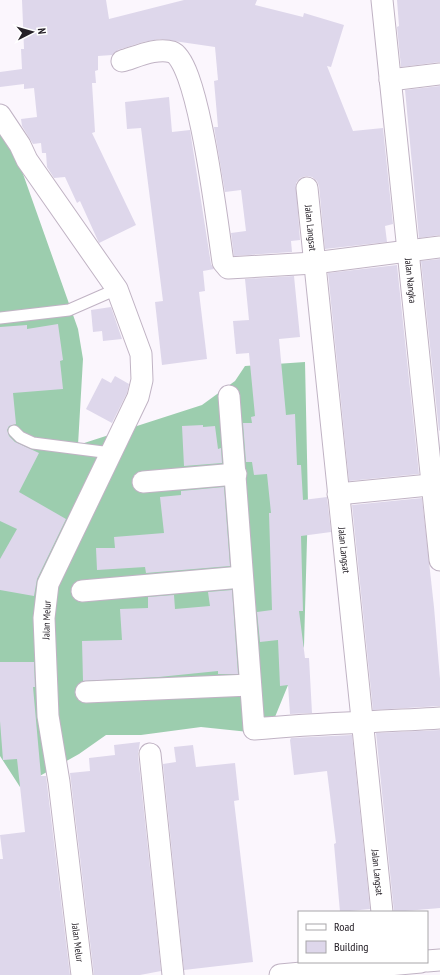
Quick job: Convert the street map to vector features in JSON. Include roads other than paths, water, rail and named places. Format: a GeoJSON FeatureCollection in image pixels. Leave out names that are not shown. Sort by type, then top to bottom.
{"type":"FeatureCollection","features":[{"type":"Feature","properties":{"kind":"street","name":"Jalan Nangka"},"geometry":{"type":"LineString","coordinates":[[382,0],[408,251],[436,485],[440,560]]}},
{"type":"Feature","properties":{"kind":"street"},"geometry":{"type":"LineString","coordinates":[[122,61],[159,51],[173,52],[180,58],[196,100],[202,123],[225,266],[228,268],[314,263],[440,247]]}},
{"type":"Feature","properties":{"kind":"street"},"geometry":{"type":"LineString","coordinates":[[390,80],[440,74]]}},
{"type":"Feature","properties":{"kind":"street","name":"Jalan Melur"},"geometry":{"type":"LineString","coordinates":[[0,114],[20,145],[26,160],[117,289],[141,354],[142,380],[138,397],[48,584],[44,618],[48,716],[59,782],[82,975]]}},
{"type":"Feature","properties":{"kind":"street","name":"Jalan Langsat"},"geometry":{"type":"LineString","coordinates":[[307,188],[382,911]]}},
{"type":"Feature","properties":{"kind":"street"},"geometry":{"type":"LineString","coordinates":[[229,396],[254,728],[304,724],[362,723],[440,718]]}},
{"type":"Feature","properties":{"kind":"street"},"geometry":{"type":"LineString","coordinates":[[143,482],[236,474]]}},
{"type":"Feature","properties":{"kind":"street"},"geometry":{"type":"LineString","coordinates":[[338,494],[436,485]]}},
{"type":"Feature","properties":{"kind":"street"},"geometry":{"type":"LineString","coordinates":[[82,591],[242,577]]}},
{"type":"Feature","properties":{"kind":"street"},"geometry":{"type":"LineString","coordinates":[[86,692],[250,685]]}},
{"type":"Feature","properties":{"kind":"street"},"geometry":{"type":"LineString","coordinates":[[150,754],[173,975]]}},
{"type":"Feature","properties":{"kind":"street"},"geometry":{"type":"LineString","coordinates":[[428,961],[440,960]]}},
{"type":"Feature","properties":{"kind":"street"},"geometry":{"type":"LineString","coordinates":[[280,975],[387,968],[415,963]]}},
{"type":"Feature","properties":{"kind":"lane"},"geometry":{"type":"LineString","coordinates":[[0,318],[69,310],[117,289]]}},
{"type":"Feature","properties":{"kind":"lane"},"geometry":{"type":"LineString","coordinates":[[14,431],[20,437],[33,443],[111,453]]}}]}
